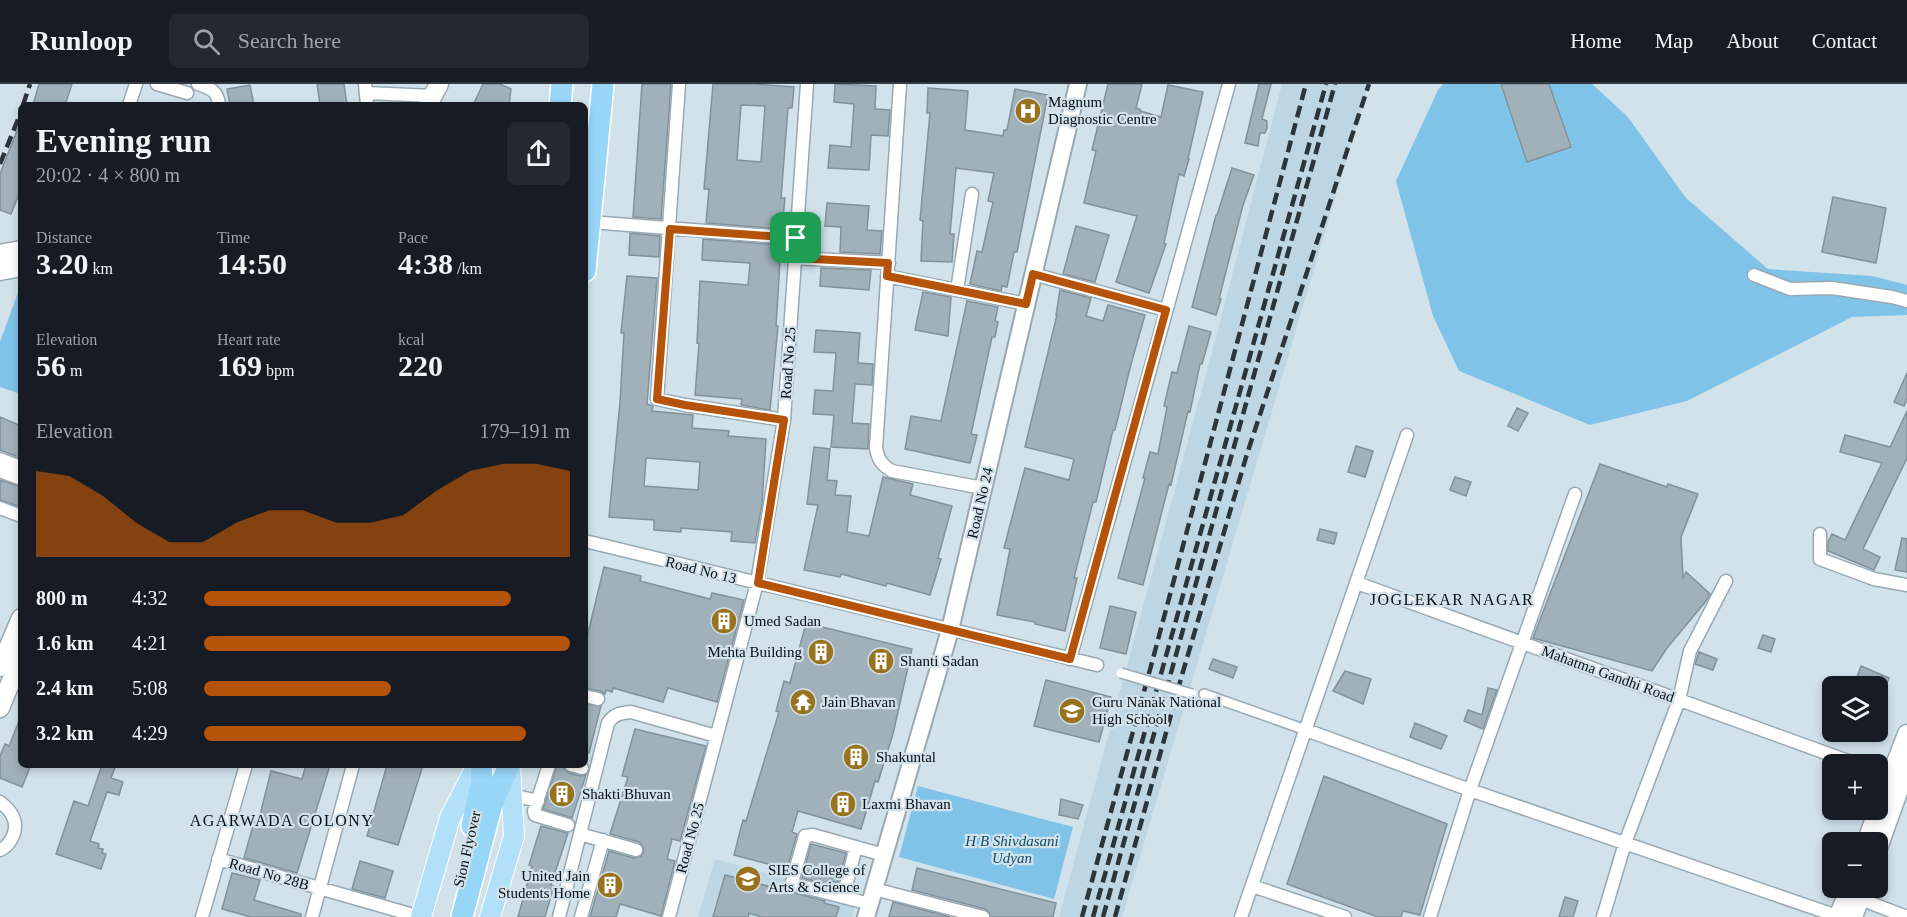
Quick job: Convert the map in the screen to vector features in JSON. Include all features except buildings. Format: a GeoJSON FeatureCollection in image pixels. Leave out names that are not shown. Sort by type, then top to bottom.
{"type":"FeatureCollection","features":[{"type":"Feature","properties":{"kind":"highway"},"geometry":{"type":"LineString","coordinates":[[560,102],[562,84]]}},
{"type":"Feature","properties":{"kind":"highway"},"geometry":{"type":"LineString","coordinates":[[588,242],[603,84]]}},
{"type":"Feature","properties":{"kind":"highway"},"geometry":{"type":"LineString","coordinates":[[490,779],[505,768]]}},
{"type":"Feature","properties":{"kind":"highway","name":"Sion Flyover"},"geometry":{"type":"LineString","coordinates":[[451,917],[490,779]]}},
{"type":"Feature","properties":{"kind":"highway","name":"Sion Flyover"},"geometry":{"type":"LineString","coordinates":[[462,917],[492,804],[490,779]]}},
{"type":"Feature","properties":{"kind":"main road"},"geometry":{"type":"LineString","coordinates":[[0,254],[18,250]]}},
{"type":"Feature","properties":{"kind":"main road"},"geometry":{"type":"LineString","coordinates":[[0,271],[18,268]]}},
{"type":"Feature","properties":{"kind":"main road"},"geometry":{"type":"LineString","coordinates":[[0,667],[18,632]]}},
{"type":"Feature","properties":{"kind":"main road"},"geometry":{"type":"LineString","coordinates":[[0,708],[18,664]]}},
{"type":"Feature","properties":{"kind":"main road"},"geometry":{"type":"LineString","coordinates":[[1881,832],[1894,774],[1907,734]]}},
{"type":"Feature","properties":{"kind":"main road"},"geometry":{"type":"LineString","coordinates":[[421,917],[450,818],[490,779],[514,836],[490,917]]}},
{"type":"Feature","properties":{"kind":"main road"},"geometry":{"type":"LineString","coordinates":[[1839,917],[1853,898]]}},
{"type":"Feature","properties":{"kind":"main road"},"geometry":{"type":"LineString","coordinates":[[1853,917],[1857,898]]}},
{"type":"Feature","properties":{"kind":"street"},"geometry":{"type":"LineString","coordinates":[[130,102],[136,84]]}},
{"type":"Feature","properties":{"kind":"street"},"geometry":{"type":"LineString","coordinates":[[157,84],[187,93]]}},
{"type":"Feature","properties":{"kind":"street"},"geometry":{"type":"LineString","coordinates":[[198,84],[214,91],[219,102]]}},
{"type":"Feature","properties":{"kind":"street"},"geometry":{"type":"LineString","coordinates":[[679,84],[657,399],[784,420]]}},
{"type":"Feature","properties":{"kind":"street","name":"Road No 25"},"geometry":{"type":"LineString","coordinates":[[669,917],[758,583],[784,420],[807,84]]}},
{"type":"Feature","properties":{"kind":"street"},"geometry":{"type":"LineString","coordinates":[[900,84],[877,459],[884,467],[892,471],[983,488]]}},
{"type":"Feature","properties":{"kind":"street","name":"Road No 24"},"geometry":{"type":"LineString","coordinates":[[870,903],[950,630],[1078,84]]}},
{"type":"Feature","properties":{"kind":"street"},"geometry":{"type":"LineString","coordinates":[[1070,659],[1229,84]]}},
{"type":"Feature","properties":{"kind":"street"},"geometry":{"type":"LineString","coordinates":[[366,94],[433,95]]}},
{"type":"Feature","properties":{"kind":"street"},"geometry":{"type":"LineString","coordinates":[[957,290],[972,194]]}},
{"type":"Feature","properties":{"kind":"street"},"geometry":{"type":"LineString","coordinates":[[590,222],[796,238]]}},
{"type":"Feature","properties":{"kind":"street"},"geometry":{"type":"LineString","coordinates":[[795,258],[888,269],[957,290],[1026,304]]}},
{"type":"Feature","properties":{"kind":"street"},"geometry":{"type":"LineString","coordinates":[[1033,274],[1166,310]]}},
{"type":"Feature","properties":{"kind":"street"},"geometry":{"type":"LineString","coordinates":[[1755,275],[1790,289],[1832,288],[1907,301]]}},
{"type":"Feature","properties":{"kind":"street"},"geometry":{"type":"LineString","coordinates":[[1241,917],[1407,435]]}},
{"type":"Feature","properties":{"kind":"street"},"geometry":{"type":"LineString","coordinates":[[0,459],[18,466]]}},
{"type":"Feature","properties":{"kind":"street"},"geometry":{"type":"LineString","coordinates":[[0,471],[18,478]]}},
{"type":"Feature","properties":{"kind":"street"},"geometry":{"type":"LineString","coordinates":[[1430,917],[1470,790],[1575,494]]}},
{"type":"Feature","properties":{"kind":"street"},"geometry":{"type":"LineString","coordinates":[[0,508],[18,515]]}},
{"type":"Feature","properties":{"kind":"street"},"geometry":{"type":"LineString","coordinates":[[1820,534],[1820,559],[1874,579],[1907,585]]}},
{"type":"Feature","properties":{"kind":"street","name":"Road No 13"},"geometry":{"type":"LineString","coordinates":[[588,543],[1097,665]]}},
{"type":"Feature","properties":{"kind":"street"},"geometry":{"type":"LineString","coordinates":[[1603,917],[1625,843],[1679,700],[1690,651],[1726,581]]}},
{"type":"Feature","properties":{"kind":"street","name":"Mahatma Gandhi Road"},"geometry":{"type":"LineString","coordinates":[[1357,583],[1829,754]]}},
{"type":"Feature","properties":{"kind":"street"},"geometry":{"type":"LineString","coordinates":[[1121,674],[1192,694]]}},
{"type":"Feature","properties":{"kind":"street"},"geometry":{"type":"LineString","coordinates":[[1204,694],[1470,790],[1839,917]]}},
{"type":"Feature","properties":{"kind":"street"},"geometry":{"type":"LineString","coordinates":[[588,697],[598,699]]}},
{"type":"Feature","properties":{"kind":"street"},"geometry":{"type":"LineString","coordinates":[[559,917],[608,723],[612,717],[620,713],[631,712],[716,736]]}},
{"type":"Feature","properties":{"kind":"street"},"geometry":{"type":"LineString","coordinates":[[202,917],[245,768]]}},
{"type":"Feature","properties":{"kind":"street","name":"Road No 28B"},"geometry":{"type":"LineString","coordinates":[[312,917],[352,768]]}},
{"type":"Feature","properties":{"kind":"street"},"geometry":{"type":"LineString","coordinates":[[548,768],[534,811],[537,816],[568,825]]}},
{"type":"Feature","properties":{"kind":"street"},"geometry":{"type":"LineString","coordinates":[[490,779],[538,801]]}},
{"type":"Feature","properties":{"kind":"street"},"geometry":{"type":"LineString","coordinates":[[0,802],[13,816],[15,825],[8,845],[0,850]]}},
{"type":"Feature","properties":{"kind":"street"},"geometry":{"type":"LineString","coordinates":[[580,834],[636,850]]}},
{"type":"Feature","properties":{"kind":"street"},"geometry":{"type":"LineString","coordinates":[[884,855],[806,835],[792,882],[870,903],[983,917]]}},
{"type":"Feature","properties":{"kind":"street"},"geometry":{"type":"LineString","coordinates":[[581,917],[603,840]]}},
{"type":"Feature","properties":{"kind":"street"},"geometry":{"type":"LineString","coordinates":[[843,897],[856,847]]}},
{"type":"Feature","properties":{"kind":"street","name":"Road No 28B"},"geometry":{"type":"LineString","coordinates":[[218,859],[421,917]]}},
{"type":"Feature","properties":{"kind":"street"},"geometry":{"type":"LineString","coordinates":[[568,883],[589,889]]}},
{"type":"Feature","properties":{"kind":"street"},"geometry":{"type":"LineString","coordinates":[[1252,886],[1345,917]]}},
{"type":"Feature","properties":{"kind":"street"},"geometry":{"type":"LineString","coordinates":[[1870,898],[1907,917]]}},
{"type":"Feature","properties":{"kind":"shaded area"},"geometry":{"type":"Polygon","coordinates":[[[1282,84],[1369,84],[1122,917],[1059,917],[1215,341],[1282,84]]]}},
{"type":"Feature","properties":{"kind":"shaded area","name":"SIES College of Arts & Science"},"geometry":{"type":"Polygon","coordinates":[[[715,859],[857,899],[852,917],[698,917],[715,859]]]}},
{"type":"Feature","properties":{"kind":"green space"},"geometry":{"type":"Polygon","coordinates":[[[1443,84],[1592,84],[1627,116],[1686,198],[1768,269],[1872,276],[1907,285],[1907,315],[1852,317],[1687,401],[1590,425],[1459,371],[1433,316],[1396,181],[1438,90],[1443,84]]]}},
{"type":"Feature","properties":{"kind":"green space"},"geometry":{"type":"Polygon","coordinates":[[[18,292],[18,393],[0,387],[0,342],[18,292]]]}},
{"type":"Feature","properties":{"kind":"green space","name":"H B Shivdasani Udyan"},"geometry":{"type":"Polygon","coordinates":[[[918,786],[1073,827],[1054,899],[899,857],[918,786]]]}},
{"type":"Feature","properties":{"kind":"railway"},"geometry":{"type":"LineString","coordinates":[[24,102],[30,84]]}},
{"type":"Feature","properties":{"kind":"railway"},"geometry":{"type":"LineString","coordinates":[[1082,917],[1306,84]]}},
{"type":"Feature","properties":{"kind":"railway"},"geometry":{"type":"LineString","coordinates":[[1093,917],[1326,84]]}},
{"type":"Feature","properties":{"kind":"railway"},"geometry":{"type":"LineString","coordinates":[[1103,917],[1335,84]]}},
{"type":"Feature","properties":{"kind":"railway"},"geometry":{"type":"LineString","coordinates":[[1115,917],[1182,675],[1247,454],[1369,84]]}},
{"type":"Feature","properties":{"kind":"railway"},"geometry":{"type":"LineString","coordinates":[[0,164],[18,119]]}},
{"type":"Feature","properties":{"kind":"place","name":"Magnum Diagnostic Centre"},"geometry":{"type":"Point","coordinates":[1028,111]}},
{"type":"Feature","properties":{"kind":"place","name":"Umed Sadan"},"geometry":{"type":"Point","coordinates":[724,621]}},
{"type":"Feature","properties":{"kind":"place","name":"Mehta Building"},"geometry":{"type":"Point","coordinates":[821,652]}},
{"type":"Feature","properties":{"kind":"place","name":"Shanti Sadan"},"geometry":{"type":"Point","coordinates":[881,661]}},
{"type":"Feature","properties":{"kind":"place","name":"Jain Bhavan"},"geometry":{"type":"Point","coordinates":[803,702]}},
{"type":"Feature","properties":{"kind":"place","name":"Guru Nanak National High School"},"geometry":{"type":"Point","coordinates":[1072,711]}},
{"type":"Feature","properties":{"kind":"place","name":"Shakuntal"},"geometry":{"type":"Point","coordinates":[856,757]}},
{"type":"Feature","properties":{"kind":"place","name":"Shakti Bhuvan"},"geometry":{"type":"Point","coordinates":[562,794]}},
{"type":"Feature","properties":{"kind":"place","name":"Laxmi Bhavan"},"geometry":{"type":"Point","coordinates":[843,804]}},
{"type":"Feature","properties":{"kind":"place","name":"SIES College of Arts & Science"},"geometry":{"type":"Point","coordinates":[748,879]}},
{"type":"Feature","properties":{"kind":"place","name":"United Jain Students Home"},"geometry":{"type":"Point","coordinates":[610,885]}},
{"type":"Feature","properties":{"kind":"district","name":"JOGLEKAR NAGAR"},"geometry":{"type":"Point","coordinates":[1452,599]}},
{"type":"Feature","properties":{"kind":"district","name":"AGARWADA COLONY"},"geometry":{"type":"Point","coordinates":[282,820]}},
{"type":"Feature","properties":{"kind":"route"},"geometry":{"type":"LineString","coordinates":[[670,229],[796,238],[795,258],[888,263],[887,276],[1026,304],[1033,274],[1166,310],[1070,659],[758,583],[784,420],[657,399],[670,229]]}}]}
